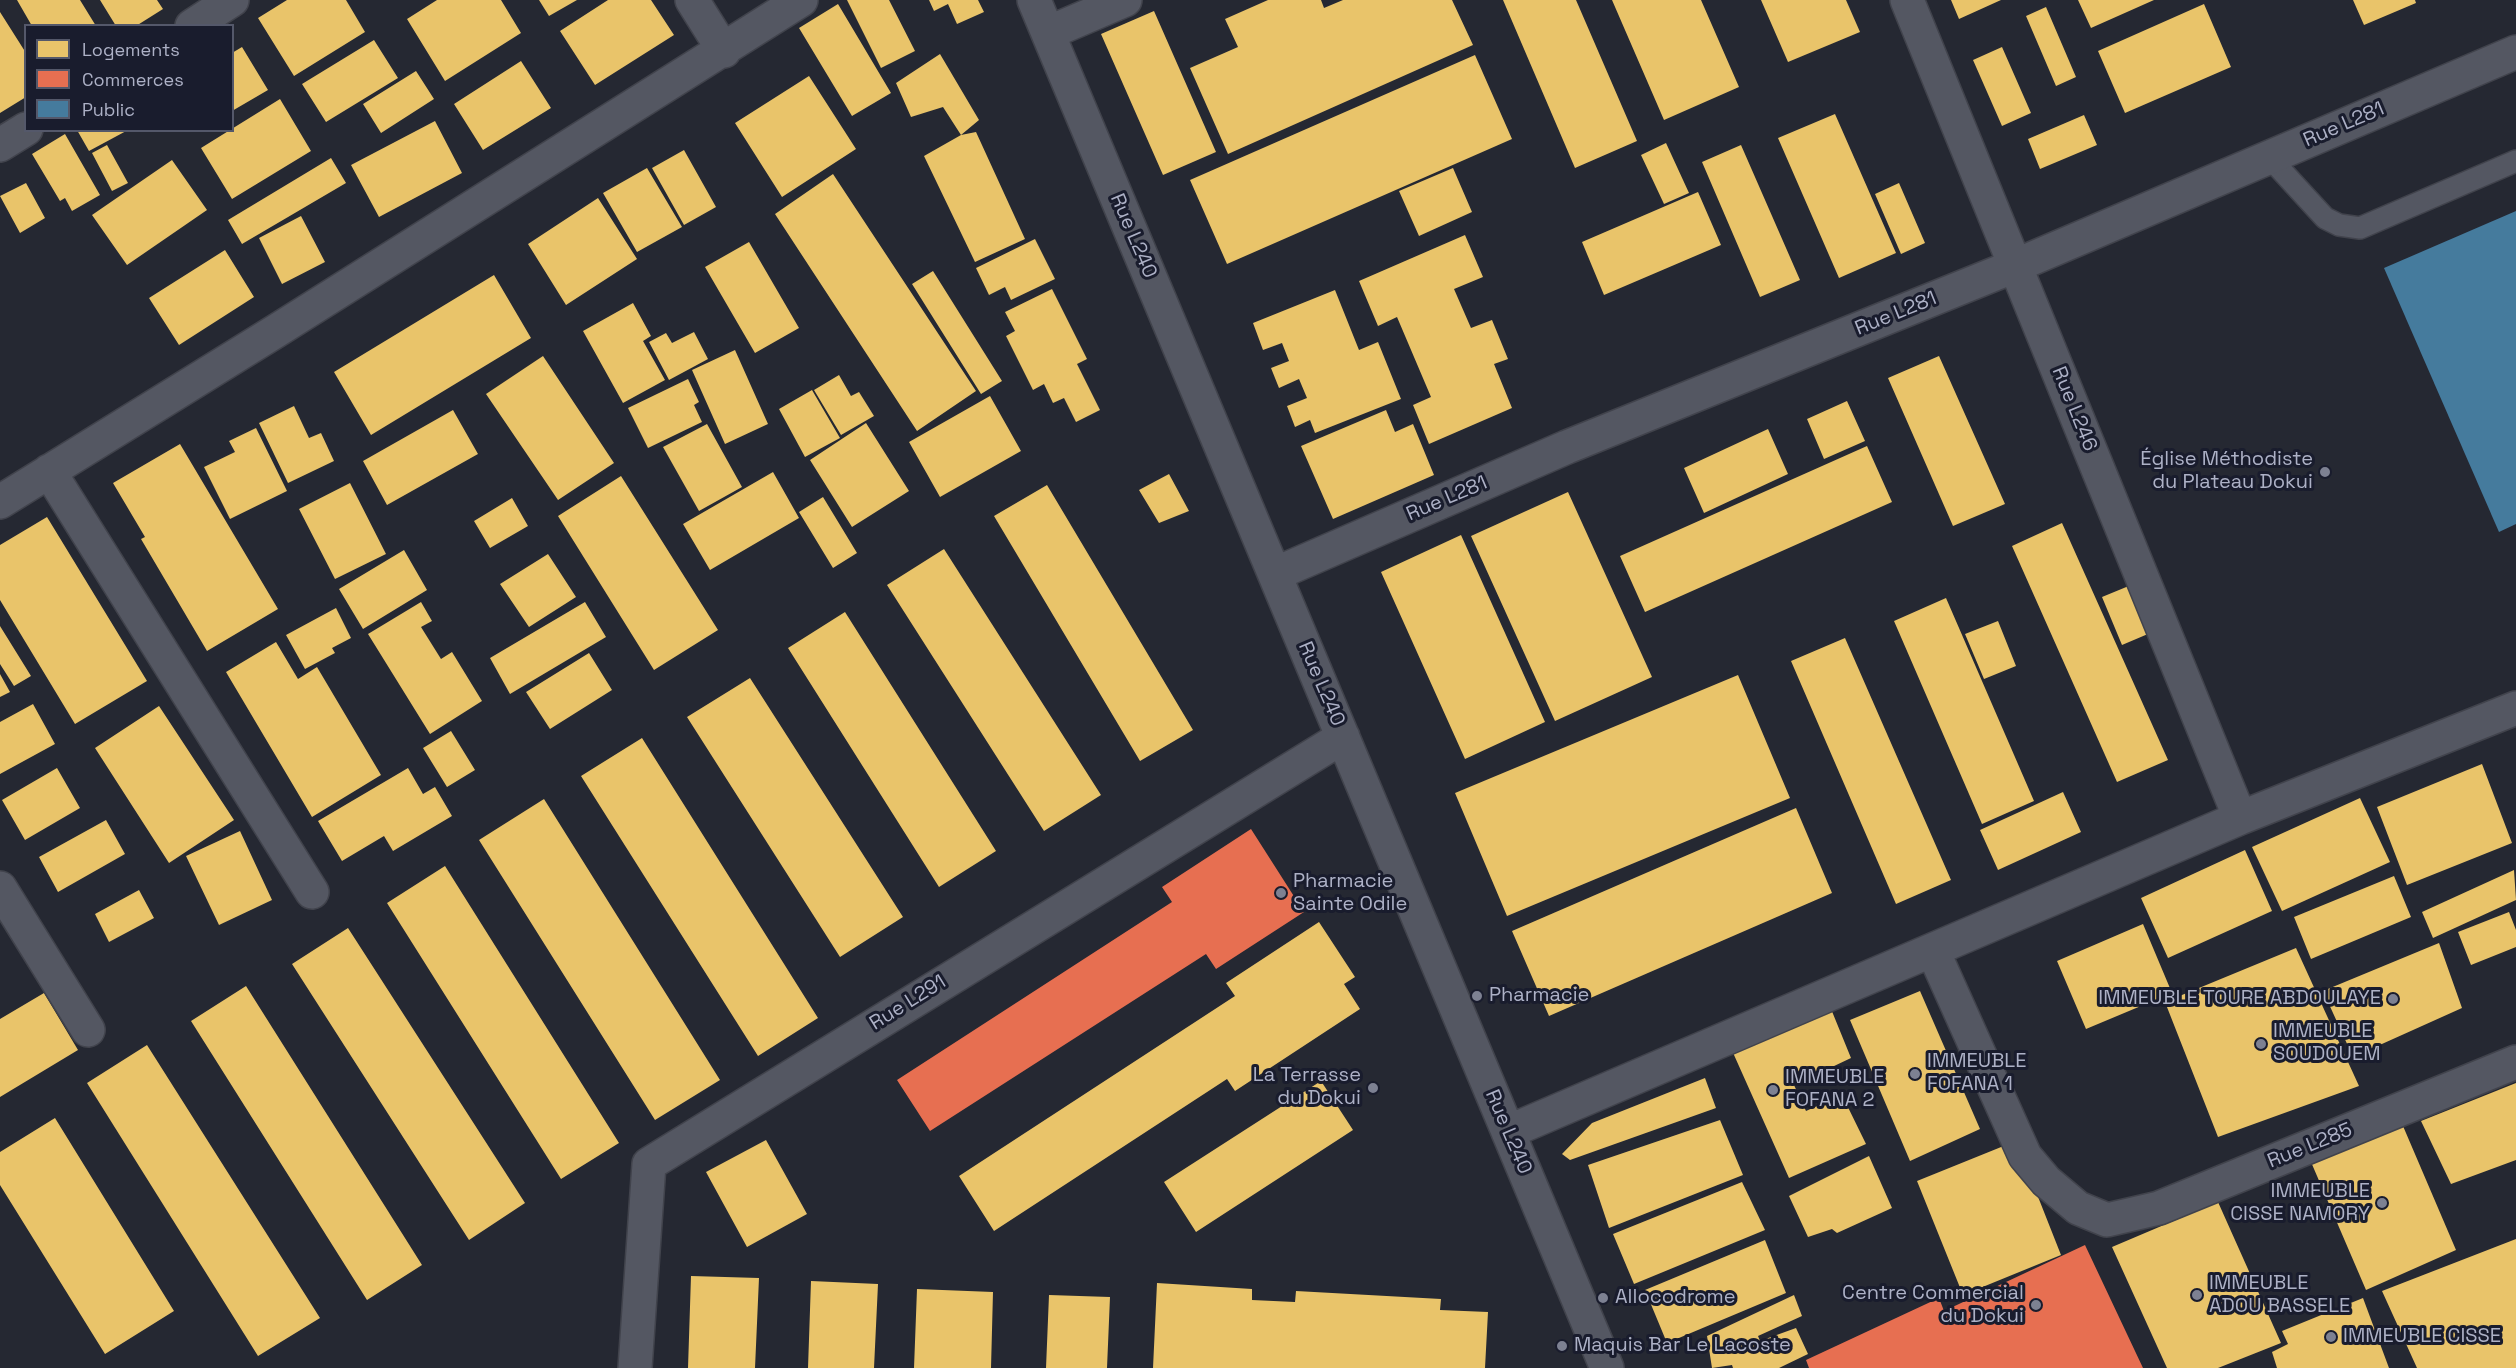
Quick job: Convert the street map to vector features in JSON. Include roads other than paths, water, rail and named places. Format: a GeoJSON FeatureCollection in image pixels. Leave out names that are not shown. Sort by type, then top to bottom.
{"type":"FeatureCollection","features":[{"type":"Feature","properties":{"kind":"street"},"geometry":{"type":"LineString","coordinates":[[195,24],[232,0]]}},
{"type":"Feature","properties":{"kind":"street"},"geometry":{"type":"LineString","coordinates":[[692,0],[724,51]]}},
{"type":"Feature","properties":{"kind":"street"},"geometry":{"type":"LineString","coordinates":[[0,502],[724,51],[801,0]]}},
{"type":"Feature","properties":{"kind":"street","name":"Rue L240"},"geometry":{"type":"LineString","coordinates":[[1034,0],[1607,1368]]}},
{"type":"Feature","properties":{"kind":"street"},"geometry":{"type":"LineString","coordinates":[[1048,33],[1125,0]]}},
{"type":"Feature","properties":{"kind":"street","name":"Rue L246"},"geometry":{"type":"LineString","coordinates":[[1907,0],[2017,265],[2240,818]]}},
{"type":"Feature","properties":{"kind":"street","name":"Rue L281"},"geometry":{"type":"LineString","coordinates":[[1275,574],[1567,447],[2017,265],[2516,52]]}},
{"type":"Feature","properties":{"kind":"street"},"geometry":{"type":"LineString","coordinates":[[0,145],[24,130]]}},
{"type":"Feature","properties":{"kind":"street"},"geometry":{"type":"LineString","coordinates":[[49,471],[312,892]]}},
{"type":"Feature","properties":{"kind":"street"},"geometry":{"type":"LineString","coordinates":[[1508,1132],[2240,818],[2510,710]]}},
{"type":"Feature","properties":{"kind":"street","name":"Rue L291"},"geometry":{"type":"LineString","coordinates":[[635,1368],[649,1164],[1343,737]]}},
{"type":"Feature","properties":{"kind":"street"},"geometry":{"type":"LineString","coordinates":[[0,888],[88,1030]]}},
{"type":"Feature","properties":{"kind":"street","name":"Rue L285"},"geometry":{"type":"LineString","coordinates":[[1933,951],[2025,1156],[2046,1181],[2078,1208],[2107,1220],[2159,1208],[2516,1062]]}},
{"type":"Feature","properties":{"kind":"lane"},"geometry":{"type":"LineString","coordinates":[[2269,157],[2325,218],[2339,225],[2360,228],[2516,161]]}},
{"type":"Feature","properties":{"kind":"place","name":"Église Méthodiste du Plateau Dokui"},"geometry":{"type":"Point","coordinates":[2325,472]}},
{"type":"Feature","properties":{"kind":"place","name":"Pharmacie Sainte Odile"},"geometry":{"type":"Point","coordinates":[1281,893]}},
{"type":"Feature","properties":{"kind":"place","name":"Pharmacie"},"geometry":{"type":"Point","coordinates":[1477,996]}},
{"type":"Feature","properties":{"kind":"place","name":"IMMEUBLE TOURE ABDOULAYE"},"geometry":{"type":"Point","coordinates":[2393,999]}},
{"type":"Feature","properties":{"kind":"place","name":"IMMEUBLE SOUDOUEM"},"geometry":{"type":"Point","coordinates":[2261,1044]}},
{"type":"Feature","properties":{"kind":"place","name":"IMMEUBLE FOFANA 1"},"geometry":{"type":"Point","coordinates":[1915,1074]}},
{"type":"Feature","properties":{"kind":"place","name":"La Terrasse du Dokui"},"geometry":{"type":"Point","coordinates":[1373,1088]}},
{"type":"Feature","properties":{"kind":"place","name":"IMMEUBLE FOFANA 2"},"geometry":{"type":"Point","coordinates":[1773,1090]}},
{"type":"Feature","properties":{"kind":"place","name":"IMMEUBLE CISSE NAMORY"},"geometry":{"type":"Point","coordinates":[2382,1203]}},
{"type":"Feature","properties":{"kind":"place","name":"IMMEUBLE ADOU BASSELE"},"geometry":{"type":"Point","coordinates":[2197,1295]}},
{"type":"Feature","properties":{"kind":"place","name":"Allocodrome"},"geometry":{"type":"Point","coordinates":[1603,1298]}},
{"type":"Feature","properties":{"kind":"place","name":"Centre Commercial du Dokui"},"geometry":{"type":"Point","coordinates":[2036,1305]}},
{"type":"Feature","properties":{"kind":"place","name":"IMMEUBLE CISSE"},"geometry":{"type":"Point","coordinates":[2331,1337]}},
{"type":"Feature","properties":{"kind":"place","name":"Maquis Bar Le Lacoste"},"geometry":{"type":"Point","coordinates":[1562,1346]}}]}
